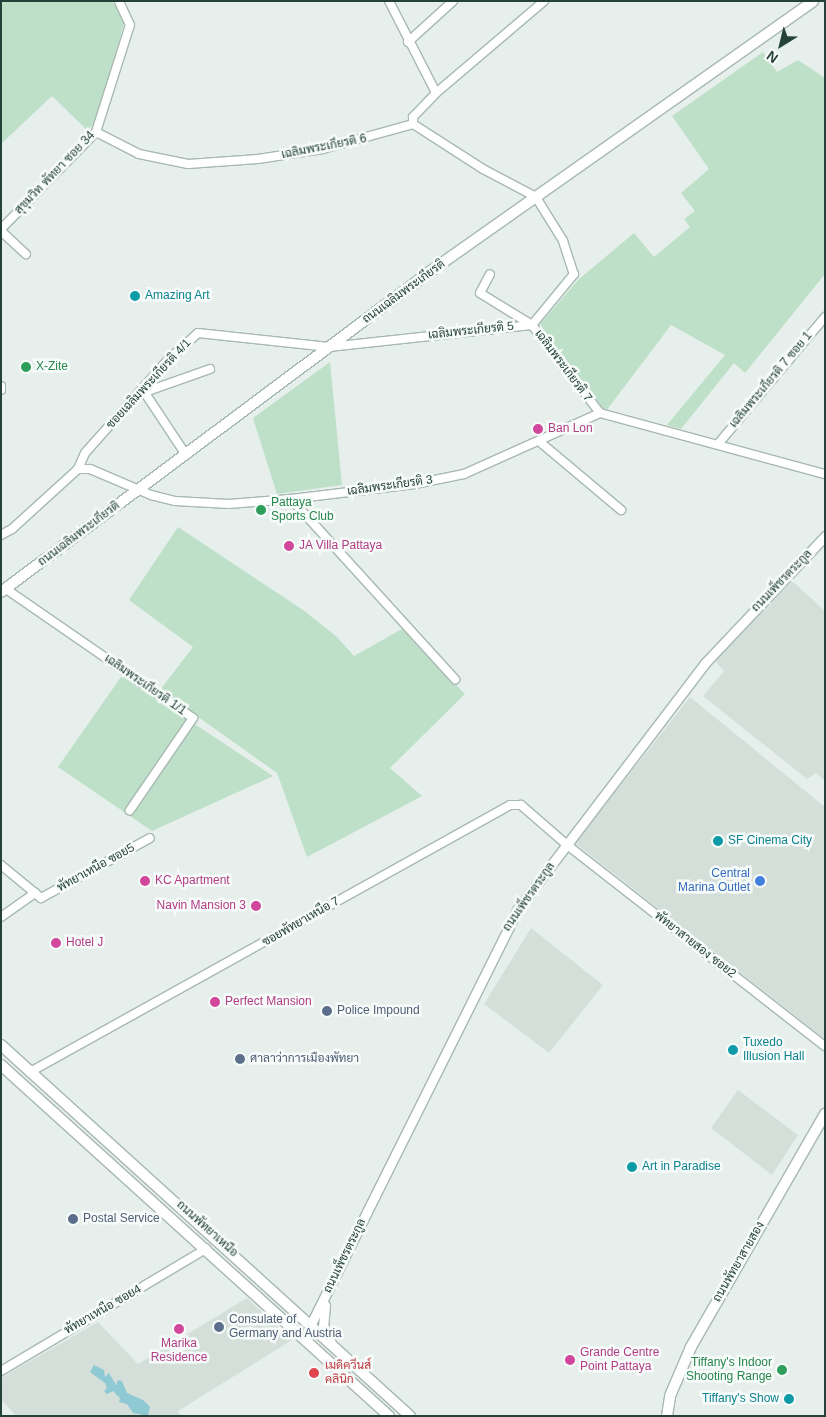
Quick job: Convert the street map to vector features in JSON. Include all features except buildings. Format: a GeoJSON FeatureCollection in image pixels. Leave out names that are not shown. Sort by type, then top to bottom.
{"type":"FeatureCollection","features":[{"type":"Feature","properties":{"kind":"main road","name":"ถนนเฉลิมพระเกียรติ"},"geometry":{"type":"LineString","coordinates":[[4,590],[329,347],[536,197],[813,1]]}},
{"type":"Feature","properties":{"kind":"main road","name":"ถนนพัทยาเหนือ"},"geometry":{"type":"LineString","coordinates":[[1,1045],[311,1324],[410,1416]]}},
{"type":"Feature","properties":{"kind":"main road","name":"ถนนพัทยาเหนือ"},"geometry":{"type":"LineString","coordinates":[[1,1065],[389,1416]]}},
{"type":"Feature","properties":{"kind":"main road","name":"ถนนพัทยาสายสอง"},"geometry":{"type":"LineString","coordinates":[[667,1416],[670,1396],[691,1348],[825,1114]]}},
{"type":"Feature","properties":{"kind":"street","name":"สุขุมวิท พัทยา ซอย 34"},"geometry":{"type":"LineString","coordinates":[[1,230],[96,132],[130,25],[119,1]]}},
{"type":"Feature","properties":{"kind":"street"},"geometry":{"type":"LineString","coordinates":[[388,1],[436,92]]}},
{"type":"Feature","properties":{"kind":"street"},"geometry":{"type":"LineString","coordinates":[[408,42],[453,1]]}},
{"type":"Feature","properties":{"kind":"street"},"geometry":{"type":"LineString","coordinates":[[536,197],[483,169],[414,124],[413,117],[436,92],[544,1]]}},
{"type":"Feature","properties":{"kind":"street","name":"เฉลิมพระเกียรติ 6"},"geometry":{"type":"LineString","coordinates":[[96,132],[139,154],[188,164],[258,159],[323,149],[414,124]]}},
{"type":"Feature","properties":{"kind":"street","name":"เฉลิมพระเกียรติ 7"},"geometry":{"type":"LineString","coordinates":[[536,197],[563,241],[574,274],[532,325],[600,413],[825,474]]}},
{"type":"Feature","properties":{"kind":"street"},"geometry":{"type":"LineString","coordinates":[[1,230],[26,254]]}},
{"type":"Feature","properties":{"kind":"street","name":"เฉลิมพระเกียรติ 5"},"geometry":{"type":"LineString","coordinates":[[490,274],[480,294],[532,325]]}},
{"type":"Feature","properties":{"kind":"street","name":"เฉลิมพระเกียรติ 7 ซอย 1"},"geometry":{"type":"LineString","coordinates":[[718,444],[825,317]]}},
{"type":"Feature","properties":{"kind":"street","name":"เฉลิมพระเกียรติ 5"},"geometry":{"type":"LineString","coordinates":[[329,347],[532,325]]}},
{"type":"Feature","properties":{"kind":"street","name":"ซอยเฉลิมพระเกียรติ 4/1"},"geometry":{"type":"LineString","coordinates":[[78,469],[85,453],[198,333],[329,347]]}},
{"type":"Feature","properties":{"kind":"street"},"geometry":{"type":"LineString","coordinates":[[186,455],[144,391],[210,369]]}},
{"type":"Feature","properties":{"kind":"street","name":"เฉลิมพระเกียรติ 3"},"geometry":{"type":"LineString","coordinates":[[78,469],[90,469],[159,497],[197,504],[291,499],[415,484],[464,474],[540,442],[600,413]]}},
{"type":"Feature","properties":{"kind":"street"},"geometry":{"type":"LineString","coordinates":[[540,442],[621,510]]}},
{"type":"Feature","properties":{"kind":"street"},"geometry":{"type":"LineString","coordinates":[[1,535],[78,469]]}},
{"type":"Feature","properties":{"kind":"street"},"geometry":{"type":"LineString","coordinates":[[291,499],[455,679]]}},
{"type":"Feature","properties":{"kind":"street","name":"ถนนเพ็ชรตระกูล"},"geometry":{"type":"LineString","coordinates":[[304,1338],[507,927],[566,844],[705,663],[825,536]]}},
{"type":"Feature","properties":{"kind":"street","name":"เฉลิมพระเกียรติ 1/1"},"geometry":{"type":"LineString","coordinates":[[4,590],[193,718],[130,810]]}},
{"type":"Feature","properties":{"kind":"street","name":"ซอยพัทยาเหนือ 7"},"geometry":{"type":"LineString","coordinates":[[30,1072],[510,805],[521,805],[566,844]]}},
{"type":"Feature","properties":{"kind":"street","name":"พัทยาเหนือ ซอย5"},"geometry":{"type":"LineString","coordinates":[[1,917],[38,895],[150,838]]}},
{"type":"Feature","properties":{"kind":"street","name":"พัทยาสายสอง ซอย2"},"geometry":{"type":"LineString","coordinates":[[566,844],[825,1046]]}},
{"type":"Feature","properties":{"kind":"street"},"geometry":{"type":"LineString","coordinates":[[1,865],[38,895]]}},
{"type":"Feature","properties":{"kind":"street","name":"พัทยาเหนือ ซอย4"},"geometry":{"type":"LineString","coordinates":[[1,1372],[206,1249]]}},
{"type":"Feature","properties":{"kind":"street"},"geometry":{"type":"LineString","coordinates":[[331,1343],[322,1316],[334,1279]]}},
{"type":"Feature","properties":{"kind":"shaded area"},"geometry":{"type":"Polygon","coordinates":[[[792,581],[825,611],[825,781],[816,773],[807,779],[703,696],[724,671],[715,661],[792,581]]]}},
{"type":"Feature","properties":{"kind":"shaded area"},"geometry":{"type":"Polygon","coordinates":[[[690,697],[825,807],[825,1039],[575,843],[690,697]]]}},
{"type":"Feature","properties":{"kind":"shaded area"},"geometry":{"type":"Polygon","coordinates":[[[531,928],[603,985],[549,1053],[484,1004],[531,928]]]}},
{"type":"Feature","properties":{"kind":"shaded area"},"geometry":{"type":"Polygon","coordinates":[[[738,1090],[798,1135],[772,1175],[711,1128],[738,1090]]]}},
{"type":"Feature","properties":{"kind":"shaded area"},"geometry":{"type":"Polygon","coordinates":[[[247,1298],[292,1340],[178,1411],[181,1416],[16,1416],[1,1399],[1,1378],[98,1322],[138,1364],[247,1298]]]}},
{"type":"Feature","properties":{"kind":"green space"},"geometry":{"type":"Polygon","coordinates":[[[1,1],[112,1],[125,20],[97,118],[88,131],[52,96],[1,144],[1,1]]]}},
{"type":"Feature","properties":{"kind":"green space"},"geometry":{"type":"Polygon","coordinates":[[[763,52],[777,72],[798,60],[825,78],[825,274],[745,373],[734,363],[681,429],[667,425],[725,355],[671,325],[606,411],[594,402],[540,324],[579,279],[634,233],[654,257],[690,227],[684,219],[695,211],[681,193],[709,169],[672,116],[763,52]]]}},
{"type":"Feature","properties":{"kind":"green space"},"geometry":{"type":"Polygon","coordinates":[[[330,362],[342,485],[277,494],[253,418],[330,362]]]}},
{"type":"Feature","properties":{"kind":"green space"},"geometry":{"type":"Polygon","coordinates":[[[178,527],[303,610],[336,636],[354,656],[402,629],[465,694],[390,768],[422,796],[307,857],[277,773],[160,690],[193,647],[129,600],[178,527]]]}},
{"type":"Feature","properties":{"kind":"green space"},"geometry":{"type":"Polygon","coordinates":[[[123,674],[154,697],[273,776],[152,831],[58,767],[123,674]]]}},
{"type":"Feature","properties":{"kind":"water"},"geometry":{"type":"Polygon","coordinates":[[[94,1365],[104,1370],[105,1377],[109,1373],[116,1385],[118,1380],[122,1381],[127,1393],[143,1400],[150,1407],[148,1416],[133,1413],[127,1404],[119,1402],[120,1398],[113,1391],[107,1394],[104,1391],[107,1388],[105,1383],[90,1372],[94,1365]]]}},
{"type":"Feature","properties":{"kind":"place","name":"Amazing Art"},"geometry":{"type":"Point","coordinates":[135,296]}},
{"type":"Feature","properties":{"kind":"place","name":"X-Zite"},"geometry":{"type":"Point","coordinates":[26,367]}},
{"type":"Feature","properties":{"kind":"place","name":"Ban Lon"},"geometry":{"type":"Point","coordinates":[538,429]}},
{"type":"Feature","properties":{"kind":"place","name":"Pattaya Sports Club"},"geometry":{"type":"Point","coordinates":[261,510]}},
{"type":"Feature","properties":{"kind":"place","name":"JA Villa Pattaya"},"geometry":{"type":"Point","coordinates":[289,546]}},
{"type":"Feature","properties":{"kind":"place","name":"SF Cinema City"},"geometry":{"type":"Point","coordinates":[718,841]}},
{"type":"Feature","properties":{"kind":"place","name":"KC Apartment"},"geometry":{"type":"Point","coordinates":[145,881]}},
{"type":"Feature","properties":{"kind":"place","name":"Central Marina Outlet"},"geometry":{"type":"Point","coordinates":[760,881]}},
{"type":"Feature","properties":{"kind":"place","name":"Navin Mansion 3"},"geometry":{"type":"Point","coordinates":[256,906]}},
{"type":"Feature","properties":{"kind":"place","name":"Hotel J"},"geometry":{"type":"Point","coordinates":[56,943]}},
{"type":"Feature","properties":{"kind":"place","name":"Perfect Mansion"},"geometry":{"type":"Point","coordinates":[215,1002]}},
{"type":"Feature","properties":{"kind":"place","name":"Police Impound"},"geometry":{"type":"Point","coordinates":[327,1011]}},
{"type":"Feature","properties":{"kind":"place","name":"Tuxedo Illusion Hall"},"geometry":{"type":"Point","coordinates":[733,1050]}},
{"type":"Feature","properties":{"kind":"place","name":"ศาลาว่าการเมืองพัทยา"},"geometry":{"type":"Point","coordinates":[240,1059]}},
{"type":"Feature","properties":{"kind":"place","name":"Art in Paradise"},"geometry":{"type":"Point","coordinates":[632,1167]}},
{"type":"Feature","properties":{"kind":"place","name":"Postal Service"},"geometry":{"type":"Point","coordinates":[73,1219]}},
{"type":"Feature","properties":{"kind":"place","name":"Consulate of Germany and Austria"},"geometry":{"type":"Point","coordinates":[219,1327]}},
{"type":"Feature","properties":{"kind":"place","name":"Marika Residence"},"geometry":{"type":"Point","coordinates":[179,1329]}},
{"type":"Feature","properties":{"kind":"place","name":"Grande Centre Point Pattaya"},"geometry":{"type":"Point","coordinates":[570,1360]}},
{"type":"Feature","properties":{"kind":"place","name":"Tiffany's Indoor Shooting Range"},"geometry":{"type":"Point","coordinates":[782,1370]}},
{"type":"Feature","properties":{"kind":"place","name":"เมดิควีนส์ คลินิก"},"geometry":{"type":"Point","coordinates":[314,1373]}},
{"type":"Feature","properties":{"kind":"place","name":"Tiffany's Show"},"geometry":{"type":"Point","coordinates":[789,1399]}}]}
